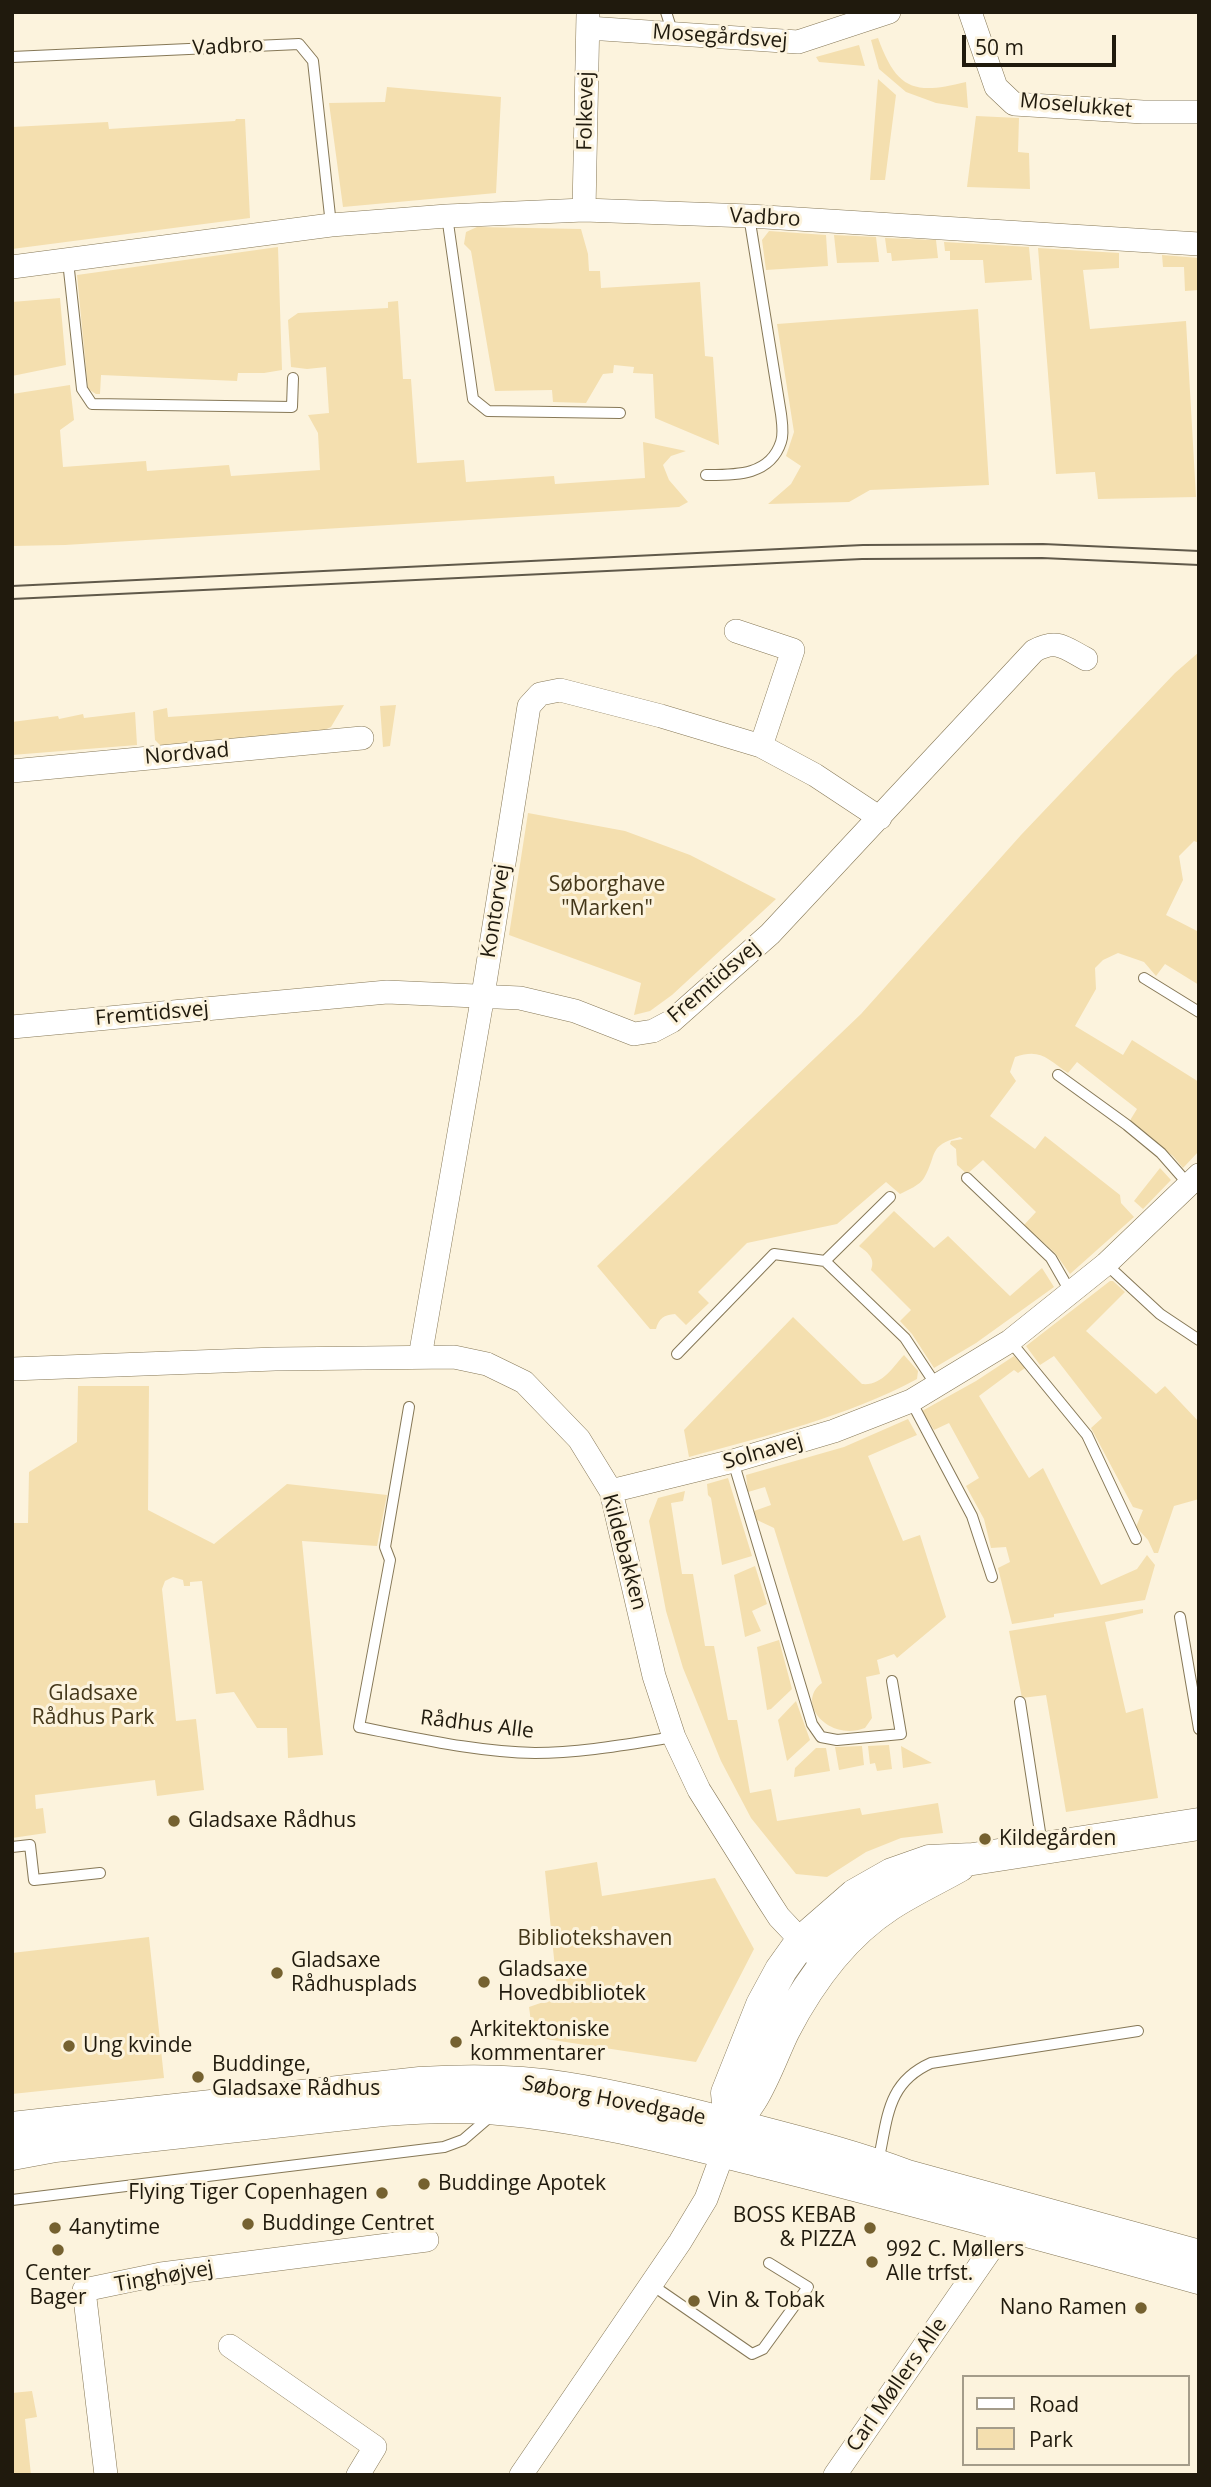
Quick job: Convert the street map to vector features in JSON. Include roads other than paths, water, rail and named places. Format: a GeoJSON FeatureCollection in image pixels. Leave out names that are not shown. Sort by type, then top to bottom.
{"type":"FeatureCollection","features":[{"type":"Feature","properties":{"kind":"street","name":"Mosegårdsvej"},"geometry":{"type":"LineString","coordinates":[[588,20],[669,23],[798,42],[889,12]]}},
{"type":"Feature","properties":{"kind":"street","name":"Moselukket"},"geometry":{"type":"LineString","coordinates":[[970,12],[996,88],[1013,104],[1143,112],[1199,112]]}},
{"type":"Feature","properties":{"kind":"street","name":"Folkevej"},"geometry":{"type":"LineString","coordinates":[[584,210],[588,20]]}},
{"type":"Feature","properties":{"kind":"street","name":"Vadbro"},"geometry":{"type":"LineString","coordinates":[[12,267],[331,225],[447,216],[584,210],[749,216],[1199,244]]}},
{"type":"Feature","properties":{"kind":"street"},"geometry":{"type":"LineString","coordinates":[[736,631],[793,650],[761,746]]}},
{"type":"Feature","properties":{"kind":"street","name":"Fremtidsvej"},"geometry":{"type":"LineString","coordinates":[[12,1027],[387,992],[520,998],[575,1011],[634,1034],[653,1031],[672,1021],[770,934],[1034,651],[1046,644],[1058,644],[1086,659]]}},
{"type":"Feature","properties":{"kind":"street","name":"Kontorvej"},"geometry":{"type":"LineString","coordinates":[[420,1357],[483,995],[529,706],[540,694],[560,690],[761,746],[815,775],[880,818]]}},
{"type":"Feature","properties":{"kind":"street","name":"Nordvad"},"geometry":{"type":"LineString","coordinates":[[12,771],[362,738]]}},
{"type":"Feature","properties":{"kind":"street","name":"Solnavej"},"geometry":{"type":"LineString","coordinates":[[611,1491],[733,1461],[834,1431],[911,1401],[1010,1341],[1106,1264],[1194,1180]]}},
{"type":"Feature","properties":{"kind":"street","name":"Kildebakken"},"geometry":{"type":"LineString","coordinates":[[12,1369],[275,1359],[454,1357],[487,1364],[524,1382],[579,1439],[611,1491],[654,1676],[674,1737],[699,1790],[768,1900],[801,1942],[825,1964]]}},
{"type":"Feature","properties":{"kind":"street"},"geometry":{"type":"LineString","coordinates":[[521,2475],[652,2285],[706,2199],[726,2138],[727,2093],[733,2073],[762,2005],[781,1970],[801,1942],[855,1895],[882,1879],[929,1861],[973,1859],[1199,1824]]}},
{"type":"Feature","properties":{"kind":"street"},"geometry":{"type":"LineString","coordinates":[[726,2138],[753,2100],[785,2028],[825,1964],[858,1929],[889,1905],[973,1859]]}},
{"type":"Feature","properties":{"kind":"street","name":"Søborg Hovedgade"},"geometry":{"type":"LineString","coordinates":[[12,2128],[420,2083],[515,2082],[564,2088],[930,2204],[1199,2278]]}},
{"type":"Feature","properties":{"kind":"street","name":"Søborg Hovedgade"},"geometry":{"type":"LineString","coordinates":[[12,2154],[55,2146],[383,2110],[431,2106],[499,2109],[726,2138],[877,2165],[907,2176],[1199,2256]]}},
{"type":"Feature","properties":{"kind":"street"},"geometry":{"type":"LineString","coordinates":[[726,2138],[734,2146],[790,2154],[851,2169],[907,2176]]}},
{"type":"Feature","properties":{"kind":"street","name":"Carl Møllers Alle"},"geometry":{"type":"LineString","coordinates":[[835,2475],[1007,2226]]}},
{"type":"Feature","properties":{"kind":"street","name":"Tinghøjvej"},"geometry":{"type":"LineString","coordinates":[[106,2475],[84,2290],[161,2274],[428,2240]]}},
{"type":"Feature","properties":{"kind":"street"},"geometry":{"type":"LineString","coordinates":[[230,2346],[375,2447],[358,2475]]}},
{"type":"Feature","properties":{"kind":"lane","name":"Vadbro"},"geometry":{"type":"LineString","coordinates":[[12,57],[299,44],[313,61],[331,225]]}},
{"type":"Feature","properties":{"kind":"lane"},"geometry":{"type":"LineString","coordinates":[[447,216],[473,399],[488,411],[620,413]]}},
{"type":"Feature","properties":{"kind":"lane"},"geometry":{"type":"LineString","coordinates":[[706,475],[743,475],[771,460],[782,441],[781,414],[749,216]]}},
{"type":"Feature","properties":{"kind":"lane"},"geometry":{"type":"LineString","coordinates":[[68,261],[82,389],[92,404],[292,407],[293,378]]}},
{"type":"Feature","properties":{"kind":"lane"},"geometry":{"type":"LineString","coordinates":[[1144,978],[1199,1012]]}},
{"type":"Feature","properties":{"kind":"lane","name":"Solnavej"},"geometry":{"type":"LineString","coordinates":[[1058,1075],[1127,1125],[1194,1180]]}},
{"type":"Feature","properties":{"kind":"lane"},"geometry":{"type":"LineString","coordinates":[[967,1178],[1051,1258],[1071,1293]]}},
{"type":"Feature","properties":{"kind":"lane"},"geometry":{"type":"LineString","coordinates":[[825,1261],[890,1197]]}},
{"type":"Feature","properties":{"kind":"lane"},"geometry":{"type":"LineString","coordinates":[[677,1354],[774,1254],[825,1261],[905,1338],[936,1385]]}},
{"type":"Feature","properties":{"kind":"lane"},"geometry":{"type":"LineString","coordinates":[[1106,1264],[1160,1314],[1199,1340]]}},
{"type":"Feature","properties":{"kind":"lane"},"geometry":{"type":"LineString","coordinates":[[1010,1341],[1087,1435],[1136,1539]]}},
{"type":"Feature","properties":{"kind":"lane"},"geometry":{"type":"LineString","coordinates":[[911,1401],[972,1516],[992,1577]]}},
{"type":"Feature","properties":{"kind":"lane","name":"Rådhus Alle"},"geometry":{"type":"LineString","coordinates":[[409,1407],[385,1546],[390,1560],[359,1727],[482,1749],[536,1753],[674,1737]]}},
{"type":"Feature","properties":{"kind":"lane"},"geometry":{"type":"LineString","coordinates":[[733,1461],[812,1724],[821,1737],[837,1740],[901,1734],[892,1681]]}},
{"type":"Feature","properties":{"kind":"lane"},"geometry":{"type":"LineString","coordinates":[[1180,1617],[1199,1729]]}},
{"type":"Feature","properties":{"kind":"lane"},"geometry":{"type":"LineString","coordinates":[[1020,1702],[1043,1848]]}},
{"type":"Feature","properties":{"kind":"lane"},"geometry":{"type":"LineString","coordinates":[[12,1847],[30,1845],[34,1880],[100,1873]]}},
{"type":"Feature","properties":{"kind":"lane"},"geometry":{"type":"LineString","coordinates":[[877,2165],[894,2096],[902,2081],[914,2070],[931,2063],[1138,2031]]}},
{"type":"Feature","properties":{"kind":"lane"},"geometry":{"type":"LineString","coordinates":[[12,2200],[444,2147],[463,2140],[499,2109]]}},
{"type":"Feature","properties":{"kind":"lane"},"geometry":{"type":"LineString","coordinates":[[652,2285],[752,2354],[763,2349],[808,2287],[769,2263]]}},
{"type":"Feature","properties":{"kind":"tram line"},"geometry":{"type":"LineString","coordinates":[[12,586],[863,545],[1043,544],[1199,551]]}},
{"type":"Feature","properties":{"kind":"tram line"},"geometry":{"type":"LineString","coordinates":[[12,599],[862,559],[1042,558],[1199,565]]}},
{"type":"Feature","properties":{"kind":"place","name":"Gladsaxe Rådhus"},"geometry":{"type":"Point","coordinates":[174,1821]}},
{"type":"Feature","properties":{"kind":"place","name":"Kildegården"},"geometry":{"type":"Point","coordinates":[985,1839]}},
{"type":"Feature","properties":{"kind":"place","name":"Gladsaxe Rådhusplads"},"geometry":{"type":"Point","coordinates":[277,1973]}},
{"type":"Feature","properties":{"kind":"place","name":"Gladsaxe Hovedbibliotek"},"geometry":{"type":"Point","coordinates":[484,1982]}},
{"type":"Feature","properties":{"kind":"place","name":"Arkitektoniske kommentarer"},"geometry":{"type":"Point","coordinates":[456,2042]}},
{"type":"Feature","properties":{"kind":"place","name":"Ung kvinde"},"geometry":{"type":"Point","coordinates":[69,2046]}},
{"type":"Feature","properties":{"kind":"place","name":"Buddinge, Gladsaxe Rådhus"},"geometry":{"type":"Point","coordinates":[198,2077]}},
{"type":"Feature","properties":{"kind":"place","name":"Buddinge Apotek"},"geometry":{"type":"Point","coordinates":[424,2184]}},
{"type":"Feature","properties":{"kind":"place","name":"Flying Tiger Copenhagen"},"geometry":{"type":"Point","coordinates":[382,2193]}},
{"type":"Feature","properties":{"kind":"place","name":"Buddinge Centret"},"geometry":{"type":"Point","coordinates":[248,2224]}},
{"type":"Feature","properties":{"kind":"place","name":"4anytime"},"geometry":{"type":"Point","coordinates":[55,2228]}},
{"type":"Feature","properties":{"kind":"place","name":"BOSS KEBAB & PIZZA"},"geometry":{"type":"Point","coordinates":[870,2228]}},
{"type":"Feature","properties":{"kind":"place","name":"Center Bager"},"geometry":{"type":"Point","coordinates":[58,2250]}},
{"type":"Feature","properties":{"kind":"place","name":"992 C. Møllers Alle trfst."},"geometry":{"type":"Point","coordinates":[872,2262]}},
{"type":"Feature","properties":{"kind":"place","name":"Vin & Tobak"},"geometry":{"type":"Point","coordinates":[694,2301]}},
{"type":"Feature","properties":{"kind":"place","name":"Nano Ramen"},"geometry":{"type":"Point","coordinates":[1141,2308]}},
{"type":"Feature","properties":{"kind":"park label","name":"Søborghave \"Marken\""},"geometry":{"type":"Point","coordinates":[607,897]}},
{"type":"Feature","properties":{"kind":"park label","name":"Gladsaxe Rådhus Park"},"geometry":{"type":"Point","coordinates":[93,1706]}},
{"type":"Feature","properties":{"kind":"park label","name":"Bibliotekshaven"},"geometry":{"type":"Point","coordinates":[595,1939]}}]}
